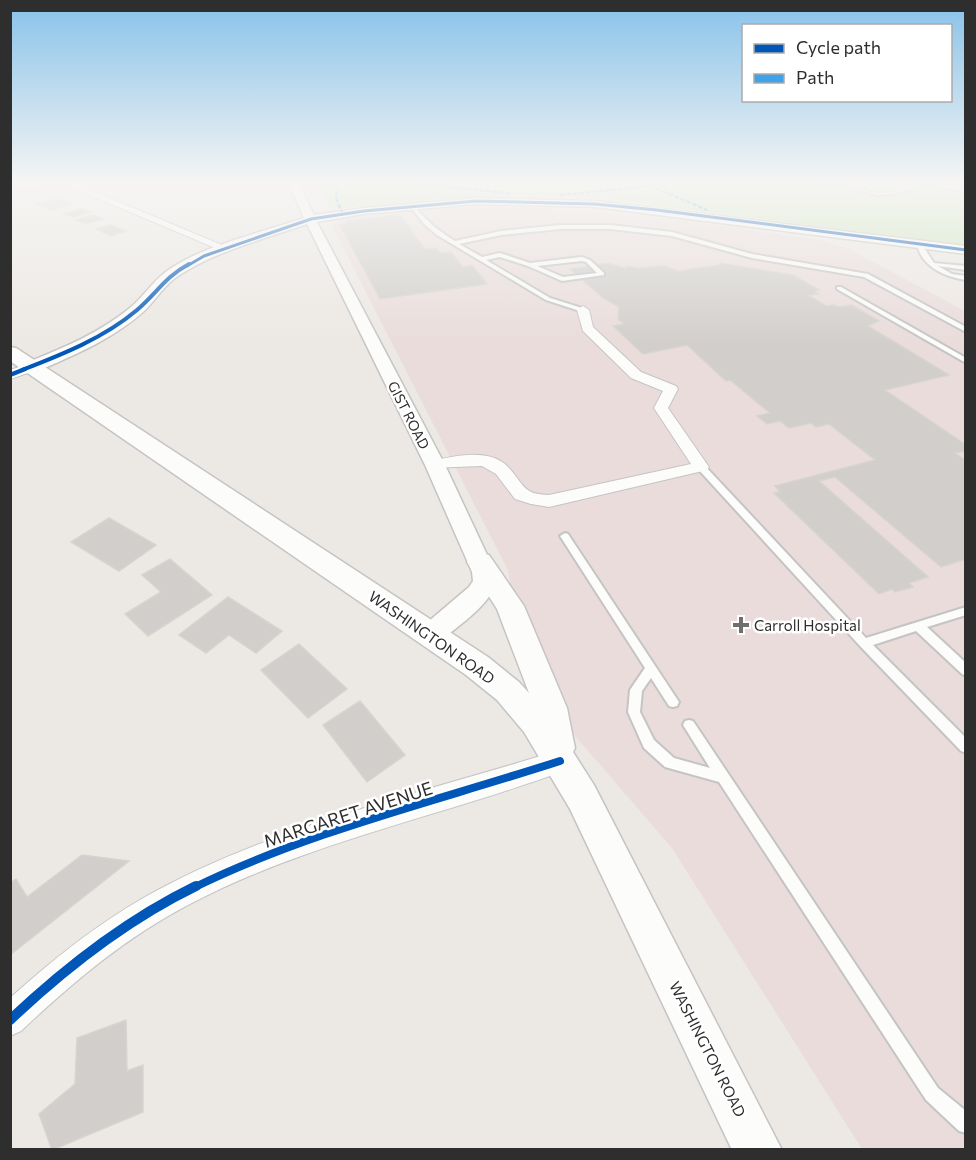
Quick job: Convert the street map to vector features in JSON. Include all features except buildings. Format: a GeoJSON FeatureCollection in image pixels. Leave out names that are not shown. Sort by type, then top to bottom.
{"type":"FeatureCollection","features":[{"type":"Feature","properties":{"kind":"main road","name":"WASHINGTON ROAD"},"geometry":{"type":"LineString","coordinates":[[18,365],[430,634],[477,666],[508,691],[535,722],[582,797],[758,1149]]}},
{"type":"Feature","properties":{"kind":"main road"},"geometry":{"type":"LineString","coordinates":[[480,562],[510,606],[551,708],[560,761]]}},
{"type":"Feature","properties":{"kind":"street"},"geometry":{"type":"LineString","coordinates":[[195,236],[224,248]]}},
{"type":"Feature","properties":{"kind":"street"},"geometry":{"type":"LineString","coordinates":[[18,365],[78,347],[113,328],[138,309],[171,274],[224,248],[260,236]]}},
{"type":"Feature","properties":{"kind":"street","name":"GIST ROAD"},"geometry":{"type":"LineString","coordinates":[[319,236],[435,465],[486,579],[484,587],[430,634]]}},
{"type":"Feature","properties":{"kind":"street"},"geometry":{"type":"LineString","coordinates":[[859,236],[966,250]]}},
{"type":"Feature","properties":{"kind":"street"},"geometry":{"type":"LineString","coordinates":[[435,465],[461,460],[491,463],[503,471],[516,493],[524,497],[549,501],[701,467],[661,408],[671,389],[636,375],[587,328],[583,310]]}},
{"type":"Feature","properties":{"kind":"street","name":"MARGARET AVENUE"},"geometry":{"type":"LineString","coordinates":[[10,1020],[91,950],[132,921],[178,895],[314,837],[560,761]]}},
{"type":"Feature","properties":{"kind":"lane"},"geometry":{"type":"LineString","coordinates":[[443,236],[548,299],[583,310]]}},
{"type":"Feature","properties":{"kind":"lane"},"geometry":{"type":"LineString","coordinates":[[455,243],[487,236]]}},
{"type":"Feature","properties":{"kind":"lane"},"geometry":{"type":"LineString","coordinates":[[680,236],[752,256],[866,275],[966,330]]}},
{"type":"Feature","properties":{"kind":"lane"},"geometry":{"type":"LineString","coordinates":[[919,244],[923,256],[942,272],[966,278]]}},
{"type":"Feature","properties":{"kind":"lane"},"geometry":{"type":"LineString","coordinates":[[482,259],[500,255],[562,279],[602,273],[588,261],[582,259],[530,265]]}},
{"type":"Feature","properties":{"kind":"lane"},"geometry":{"type":"LineString","coordinates":[[931,264],[966,268]]}},
{"type":"Feature","properties":{"kind":"lane"},"geometry":{"type":"LineString","coordinates":[[839,288],[966,361]]}},
{"type":"Feature","properties":{"kind":"lane"},"geometry":{"type":"LineString","coordinates":[[701,467],[864,643],[966,747]]}},
{"type":"Feature","properties":{"kind":"lane"},"geometry":{"type":"LineString","coordinates":[[565,536],[674,702]]}},
{"type":"Feature","properties":{"kind":"lane"},"geometry":{"type":"LineString","coordinates":[[864,643],[966,611]]}},
{"type":"Feature","properties":{"kind":"lane"},"geometry":{"type":"LineString","coordinates":[[918,626],[966,671]]}},
{"type":"Feature","properties":{"kind":"lane"},"geometry":{"type":"LineString","coordinates":[[651,668],[636,690],[634,712],[650,744],[669,763],[723,777]]}},
{"type":"Feature","properties":{"kind":"lane"},"geometry":{"type":"LineString","coordinates":[[689,725],[932,1094],[966,1124]]}},
{"type":"Feature","properties":{"kind":"shaded area","name":"Carroll Hospital"},"geometry":{"type":"Polygon","coordinates":[[[337,236],[793,236],[819,240],[849,249],[965,311],[965,1149],[862,1149],[672,848],[526,679],[508,570],[337,236]]]}},
{"type":"Feature","properties":{"kind":"green space"},"geometry":{"type":"Polygon","coordinates":[[[896,236],[965,236],[965,245],[896,236]]]}},
{"type":"Feature","properties":{"kind":"cycle path"},"geometry":{"type":"LineString","coordinates":[[10,375],[56,357],[113,328],[138,309],[171,274],[204,256],[261,236]]}},
{"type":"Feature","properties":{"kind":"cycle path"},"geometry":{"type":"LineString","coordinates":[[859,236],[966,250]]}},
{"type":"Feature","properties":{"kind":"cycle path"},"geometry":{"type":"LineString","coordinates":[[10,1020],[69,968],[111,936],[155,908],[205,882],[261,858],[318,838],[560,761]]}},
{"type":"Feature","properties":{"kind":"place","name":"Carroll Hospital"},"geometry":{"type":"Point","coordinates":[741,625]}}]}
